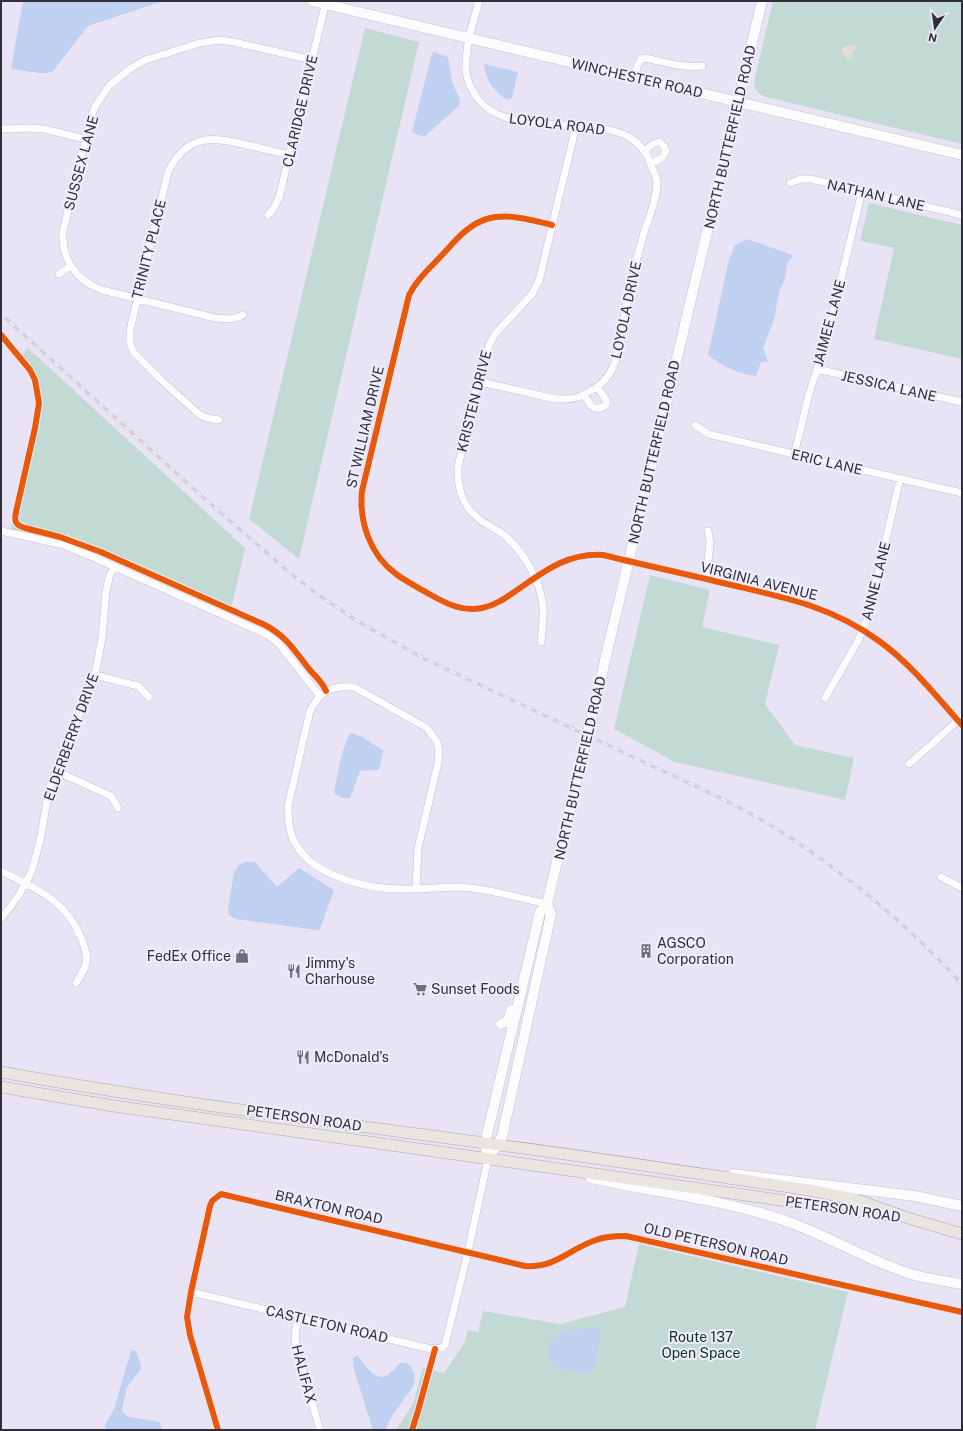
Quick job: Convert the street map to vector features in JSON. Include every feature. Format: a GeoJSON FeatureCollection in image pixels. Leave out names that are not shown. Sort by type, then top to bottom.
{"type":"FeatureCollection","features":[{"type":"Feature","properties":{"kind":"main road","name":"WINCHESTER ROAD"},"geometry":{"type":"LineString","coordinates":[[312,1],[326,3],[634,78],[962,155]]}},
{"type":"Feature","properties":{"kind":"main road","name":"NORTH BUTTERFIELD ROAD"},"geometry":{"type":"LineString","coordinates":[[488,1159],[485,1143],[511,1033],[540,912],[547,904],[762,1]]}},
{"type":"Feature","properties":{"kind":"main road","name":"NORTH BUTTERFIELD ROAD"},"geometry":{"type":"LineString","coordinates":[[488,1159],[502,1137],[551,914],[547,904]]}},
{"type":"Feature","properties":{"kind":"main road"},"geometry":{"type":"LineString","coordinates":[[501,1024],[508,1021],[525,963],[530,955]]}},
{"type":"Feature","properties":{"kind":"main road"},"geometry":{"type":"LineString","coordinates":[[511,1033],[529,1016]]}},
{"type":"Feature","properties":{"kind":"main road","name":"PETERSON ROAD"},"geometry":{"type":"LineString","coordinates":[[1,1072],[73,1085],[498,1144],[809,1190],[854,1199],[908,1218]]}},
{"type":"Feature","properties":{"kind":"main road","name":"PETERSON ROAD"},"geometry":{"type":"LineString","coordinates":[[1,1087],[114,1106],[908,1218]]}},
{"type":"Feature","properties":{"kind":"main road","name":"PETERSON ROAD"},"geometry":{"type":"LineString","coordinates":[[608,1161],[862,1188],[915,1196],[962,1206]]}},
{"type":"Feature","properties":{"kind":"main road","name":"PETERSON ROAD"},"geometry":{"type":"LineString","coordinates":[[548,1168],[715,1202],[782,1220],[842,1244],[867,1257],[907,1273],[940,1281],[962,1284]]}},
{"type":"Feature","properties":{"kind":"main road"},"geometry":{"type":"LineString","coordinates":[[908,1218],[962,1234]]}},
{"type":"Feature","properties":{"kind":"street","name":"LOYOLA ROAD"},"geometry":{"type":"LineString","coordinates":[[479,1],[466,54],[467,75],[475,96],[482,104],[492,112],[510,119],[618,132],[633,140],[648,157]]}},
{"type":"Feature","properties":{"kind":"street","name":"CLARIDGE DRIVE"},"geometry":{"type":"LineString","coordinates":[[268,215],[279,198],[326,3]]}},
{"type":"Feature","properties":{"kind":"street","name":"SUSSEX LANE"},"geometry":{"type":"LineString","coordinates":[[243,315],[238,318],[229,319],[215,318],[96,288],[82,279],[71,266],[63,249],[63,231],[85,139],[91,117],[103,94],[120,76],[145,60],[200,43],[219,40],[312,60]]}},
{"type":"Feature","properties":{"kind":"street"},"geometry":{"type":"LineString","coordinates":[[634,78],[638,64],[641,59],[646,58],[680,65],[702,66]]}},
{"type":"Feature","properties":{"kind":"street","name":"KRISTEN DRIVE"},"geometry":{"type":"LineString","coordinates":[[541,642],[543,606],[541,595],[527,560],[514,544],[504,535],[479,519],[469,510],[459,488],[458,467],[478,381],[489,345],[495,334],[524,304],[535,290],[539,281],[576,126]]}},
{"type":"Feature","properties":{"kind":"street"},"geometry":{"type":"LineString","coordinates":[[1,129],[44,129],[85,139]]}},
{"type":"Feature","properties":{"kind":"street","name":"TRINITY PLACE"},"geometry":{"type":"LineString","coordinates":[[220,420],[207,418],[200,415],[134,353],[130,344],[130,330],[168,172],[173,161],[180,153],[188,147],[208,139],[221,139],[290,155]]}},
{"type":"Feature","properties":{"kind":"street","name":"LOYOLA DRIVE"},"geometry":{"type":"LineString","coordinates":[[478,381],[548,398],[567,399],[584,395],[597,387],[610,372],[617,357],[634,268],[655,197],[656,175],[648,157]]}},
{"type":"Feature","properties":{"kind":"street","name":"NATHAN LANE"},"geometry":{"type":"LineString","coordinates":[[790,183],[801,179],[811,179],[962,215]]}},
{"type":"Feature","properties":{"kind":"street","name":"JAIMEE LANE"},"geometry":{"type":"LineString","coordinates":[[794,454],[809,394],[827,338],[862,191]]}},
{"type":"Feature","properties":{"kind":"street","name":"ST WILLIAM DRIVE"},"geometry":{"type":"LineString","coordinates":[[552,225],[506,216],[490,217],[478,222],[467,229],[414,286],[405,307],[362,491],[361,503],[365,529],[376,552],[384,563],[396,574],[409,583],[448,604],[471,609],[484,608],[496,604],[554,565],[572,559],[589,554],[603,555],[628,561]]}},
{"type":"Feature","properties":{"kind":"street"},"geometry":{"type":"LineString","coordinates":[[59,274],[71,266]]}},
{"type":"Feature","properties":{"kind":"street","name":"JESSICA LANE"},"geometry":{"type":"LineString","coordinates":[[817,369],[962,402]]}},
{"type":"Feature","properties":{"kind":"street"},"geometry":{"type":"LineString","coordinates":[[584,395],[591,406],[596,409],[601,409],[606,405],[607,401],[597,387]]}},
{"type":"Feature","properties":{"kind":"street","name":"ERIC LANE"},"geometry":{"type":"LineString","coordinates":[[695,425],[708,434],[962,493]]}},
{"type":"Feature","properties":{"kind":"street","name":"ANNE LANE"},"geometry":{"type":"LineString","coordinates":[[825,698],[858,641],[868,617],[900,479]]}},
{"type":"Feature","properties":{"kind":"street"},"geometry":{"type":"LineString","coordinates":[[1,540],[2,531],[64,545],[266,634],[279,644],[320,696]]}},
{"type":"Feature","properties":{"kind":"street"},"geometry":{"type":"LineString","coordinates":[[706,579],[710,543],[708,531]]}},
{"type":"Feature","properties":{"kind":"street","name":"VIRGINIA AVENUE"},"geometry":{"type":"LineString","coordinates":[[628,561],[799,601],[833,614],[863,630],[894,652],[961,721]]}},
{"type":"Feature","properties":{"kind":"street","name":"ELDERBERRY DRIVE"},"geometry":{"type":"LineString","coordinates":[[1,919],[19,896],[31,873],[36,859],[49,789],[95,675],[102,638],[106,590],[114,566]]}},
{"type":"Feature","properties":{"kind":"street"},"geometry":{"type":"LineString","coordinates":[[95,675],[138,686],[149,697]]}},
{"type":"Feature","properties":{"kind":"street"},"geometry":{"type":"LineString","coordinates":[[416,889],[418,848],[438,763],[438,742],[427,728],[354,687],[344,686],[335,688],[320,696],[310,711],[288,806],[288,821],[292,837],[301,851],[313,864],[325,871],[354,882],[374,887],[405,889],[416,889],[460,887],[482,890],[547,904]]}},
{"type":"Feature","properties":{"kind":"street"},"geometry":{"type":"LineString","coordinates":[[909,764],[961,721]]}},
{"type":"Feature","properties":{"kind":"street"},"geometry":{"type":"LineString","coordinates":[[56,771],[111,796],[118,808]]}},
{"type":"Feature","properties":{"kind":"street"},"geometry":{"type":"LineString","coordinates":[[1,871],[50,897],[68,914],[79,933],[85,949],[86,967],[76,982]]}},
{"type":"Feature","properties":{"kind":"street"},"geometry":{"type":"LineString","coordinates":[[941,877],[962,888]]}},
{"type":"Feature","properties":{"kind":"street","name":"NORTH BUTTERFIELD ROAD"},"geometry":{"type":"LineString","coordinates":[[449,1328],[468,1252],[488,1159]]}},
{"type":"Feature","properties":{"kind":"street","name":"BRAXTON ROAD"},"geometry":{"type":"LineString","coordinates":[[218,1430],[190,1335],[187,1317],[205,1226],[212,1200],[221,1194],[227,1195],[468,1252]]}},
{"type":"Feature","properties":{"kind":"street","name":"OLD PETERSON ROAD"},"geometry":{"type":"LineString","coordinates":[[468,1252],[525,1266],[542,1266],[560,1259],[596,1240],[626,1236],[962,1312]]}},
{"type":"Feature","properties":{"kind":"street","name":"CASTLETON ROAD"},"geometry":{"type":"LineString","coordinates":[[191,1292],[437,1349],[442,1348],[445,1345],[449,1328]]}},
{"type":"Feature","properties":{"kind":"street","name":"HALIFAX"},"geometry":{"type":"LineString","coordinates":[[298,1317],[295,1334],[296,1348],[320,1430]]}},
{"type":"Feature","properties":{"kind":"green space"},"geometry":{"type":"Polygon","coordinates":[[[773,1],[962,1],[962,144],[766,97],[758,93],[754,84],[755,77],[773,1]]]}},
{"type":"Feature","properties":{"kind":"green space"},"geometry":{"type":"Polygon","coordinates":[[[365,28],[419,42],[299,559],[249,519],[365,28]]]}},
{"type":"Feature","properties":{"kind":"green space"},"geometry":{"type":"Polygon","coordinates":[[[869,203],[962,225],[962,359],[874,339],[894,248],[860,241],[869,203]]]}},
{"type":"Feature","properties":{"kind":"green space"},"geometry":{"type":"Polygon","coordinates":[[[28,348],[245,548],[230,614],[66,544],[11,530],[37,405],[36,391],[32,378],[20,358],[28,348]]]}},
{"type":"Feature","properties":{"kind":"green space"},"geometry":{"type":"Polygon","coordinates":[[[650,575],[710,590],[702,627],[779,645],[765,704],[795,745],[854,758],[845,800],[675,762],[614,729],[650,575]]]}},
{"type":"Feature","properties":{"kind":"green space","name":"Route 137 Open Space"},"geometry":{"type":"Polygon","coordinates":[[[639,1244],[848,1292],[815,1430],[396,1430],[413,1404],[423,1368],[444,1373],[464,1344],[468,1330],[478,1332],[483,1311],[560,1324],[625,1307],[639,1244]]]}},
{"type":"Feature","properties":{"kind":"sand"},"geometry":{"type":"Polygon","coordinates":[[[853,45],[856,47],[856,50],[851,53],[853,55],[852,58],[847,60],[845,53],[841,52],[842,49],[846,46],[853,45]]]}},
{"type":"Feature","properties":{"kind":"water"},"geometry":{"type":"Polygon","coordinates":[[[23,1],[163,1],[88,26],[53,71],[39,73],[11,69],[23,1]]]}},
{"type":"Feature","properties":{"kind":"water"},"geometry":{"type":"Polygon","coordinates":[[[434,52],[448,57],[452,82],[460,100],[459,106],[425,136],[421,136],[412,132],[432,53],[434,52]]]}},
{"type":"Feature","properties":{"kind":"water"},"geometry":{"type":"Polygon","coordinates":[[[484,64],[518,72],[512,98],[507,100],[494,89],[486,75],[484,64]]]}},
{"type":"Feature","properties":{"kind":"water"},"geometry":{"type":"Polygon","coordinates":[[[747,239],[793,256],[787,264],[785,278],[779,292],[774,320],[763,348],[768,361],[761,362],[756,376],[730,369],[708,355],[729,260],[735,245],[747,239]]]}},
{"type":"Feature","properties":{"kind":"water"},"geometry":{"type":"Polygon","coordinates":[[[351,733],[363,738],[383,750],[381,764],[378,770],[360,771],[350,798],[345,798],[334,793],[342,754],[351,733]]]}},
{"type":"Feature","properties":{"kind":"water"},"geometry":{"type":"Polygon","coordinates":[[[245,862],[255,862],[277,887],[299,868],[334,890],[320,929],[317,930],[236,919],[229,915],[228,910],[234,872],[239,865],[245,862]]]}},
{"type":"Feature","properties":{"kind":"water"},"geometry":{"type":"Polygon","coordinates":[[[597,1328],[600,1330],[601,1335],[594,1368],[591,1373],[580,1374],[555,1366],[548,1354],[549,1343],[557,1338],[562,1331],[597,1328]]]}},
{"type":"Feature","properties":{"kind":"water"},"geometry":{"type":"Polygon","coordinates":[[[132,1350],[136,1351],[142,1368],[127,1387],[122,1409],[123,1413],[129,1417],[157,1421],[160,1423],[162,1430],[106,1430],[105,1424],[114,1409],[132,1350]]]}},
{"type":"Feature","properties":{"kind":"water"},"geometry":{"type":"Polygon","coordinates":[[[355,1356],[358,1356],[371,1372],[380,1377],[389,1374],[400,1363],[406,1363],[409,1365],[414,1373],[415,1378],[413,1386],[394,1412],[386,1430],[373,1430],[354,1370],[353,1360],[355,1356]]]}},
{"type":"Feature","properties":{"kind":"railway"},"geometry":{"type":"LineString","coordinates":[[1,314],[205,499],[283,567],[317,594],[362,624],[425,659],[709,792],[763,820],[853,883],[920,941],[962,984]]}},
{"type":"Feature","properties":{"kind":"cycle path"},"geometry":{"type":"LineString","coordinates":[[552,225],[508,216],[488,219],[478,223],[457,238],[412,289],[409,295],[362,491],[362,514],[365,526],[368,537],[379,557],[396,574],[413,585],[449,604],[468,609],[482,608],[493,605],[549,569],[569,560],[591,555],[603,555],[806,604],[843,619],[861,629],[891,650],[933,692],[962,725]]}},
{"type":"Feature","properties":{"kind":"cycle path"},"geometry":{"type":"LineString","coordinates":[[1,335],[30,370],[35,380],[39,403],[35,428],[15,515],[17,524],[19,526],[60,537],[101,552],[265,625],[279,634],[290,644],[321,682],[326,691]]}},
{"type":"Feature","properties":{"kind":"cycle path"},"geometry":{"type":"LineString","coordinates":[[218,1430],[190,1335],[187,1317],[210,1206],[212,1201],[221,1194],[525,1266],[536,1266],[554,1261],[586,1244],[600,1239],[611,1236],[626,1236],[962,1312]]}},
{"type":"Feature","properties":{"kind":"cycle path"},"geometry":{"type":"LineString","coordinates":[[412,1430],[435,1349]]}},
{"type":"Feature","properties":{"kind":"place","name":"AGSCO Corporation"},"geometry":{"type":"Point","coordinates":[646,951]}},
{"type":"Feature","properties":{"kind":"place","name":"FedEx Office"},"geometry":{"type":"Point","coordinates":[242,956]}},
{"type":"Feature","properties":{"kind":"place","name":"Jimmy's Charhouse"},"geometry":{"type":"Point","coordinates":[294,971]}},
{"type":"Feature","properties":{"kind":"place","name":"Sunset Foods"},"geometry":{"type":"Point","coordinates":[420,989]}},
{"type":"Feature","properties":{"kind":"place","name":"McDonald's"},"geometry":{"type":"Point","coordinates":[303,1057]}}]}
